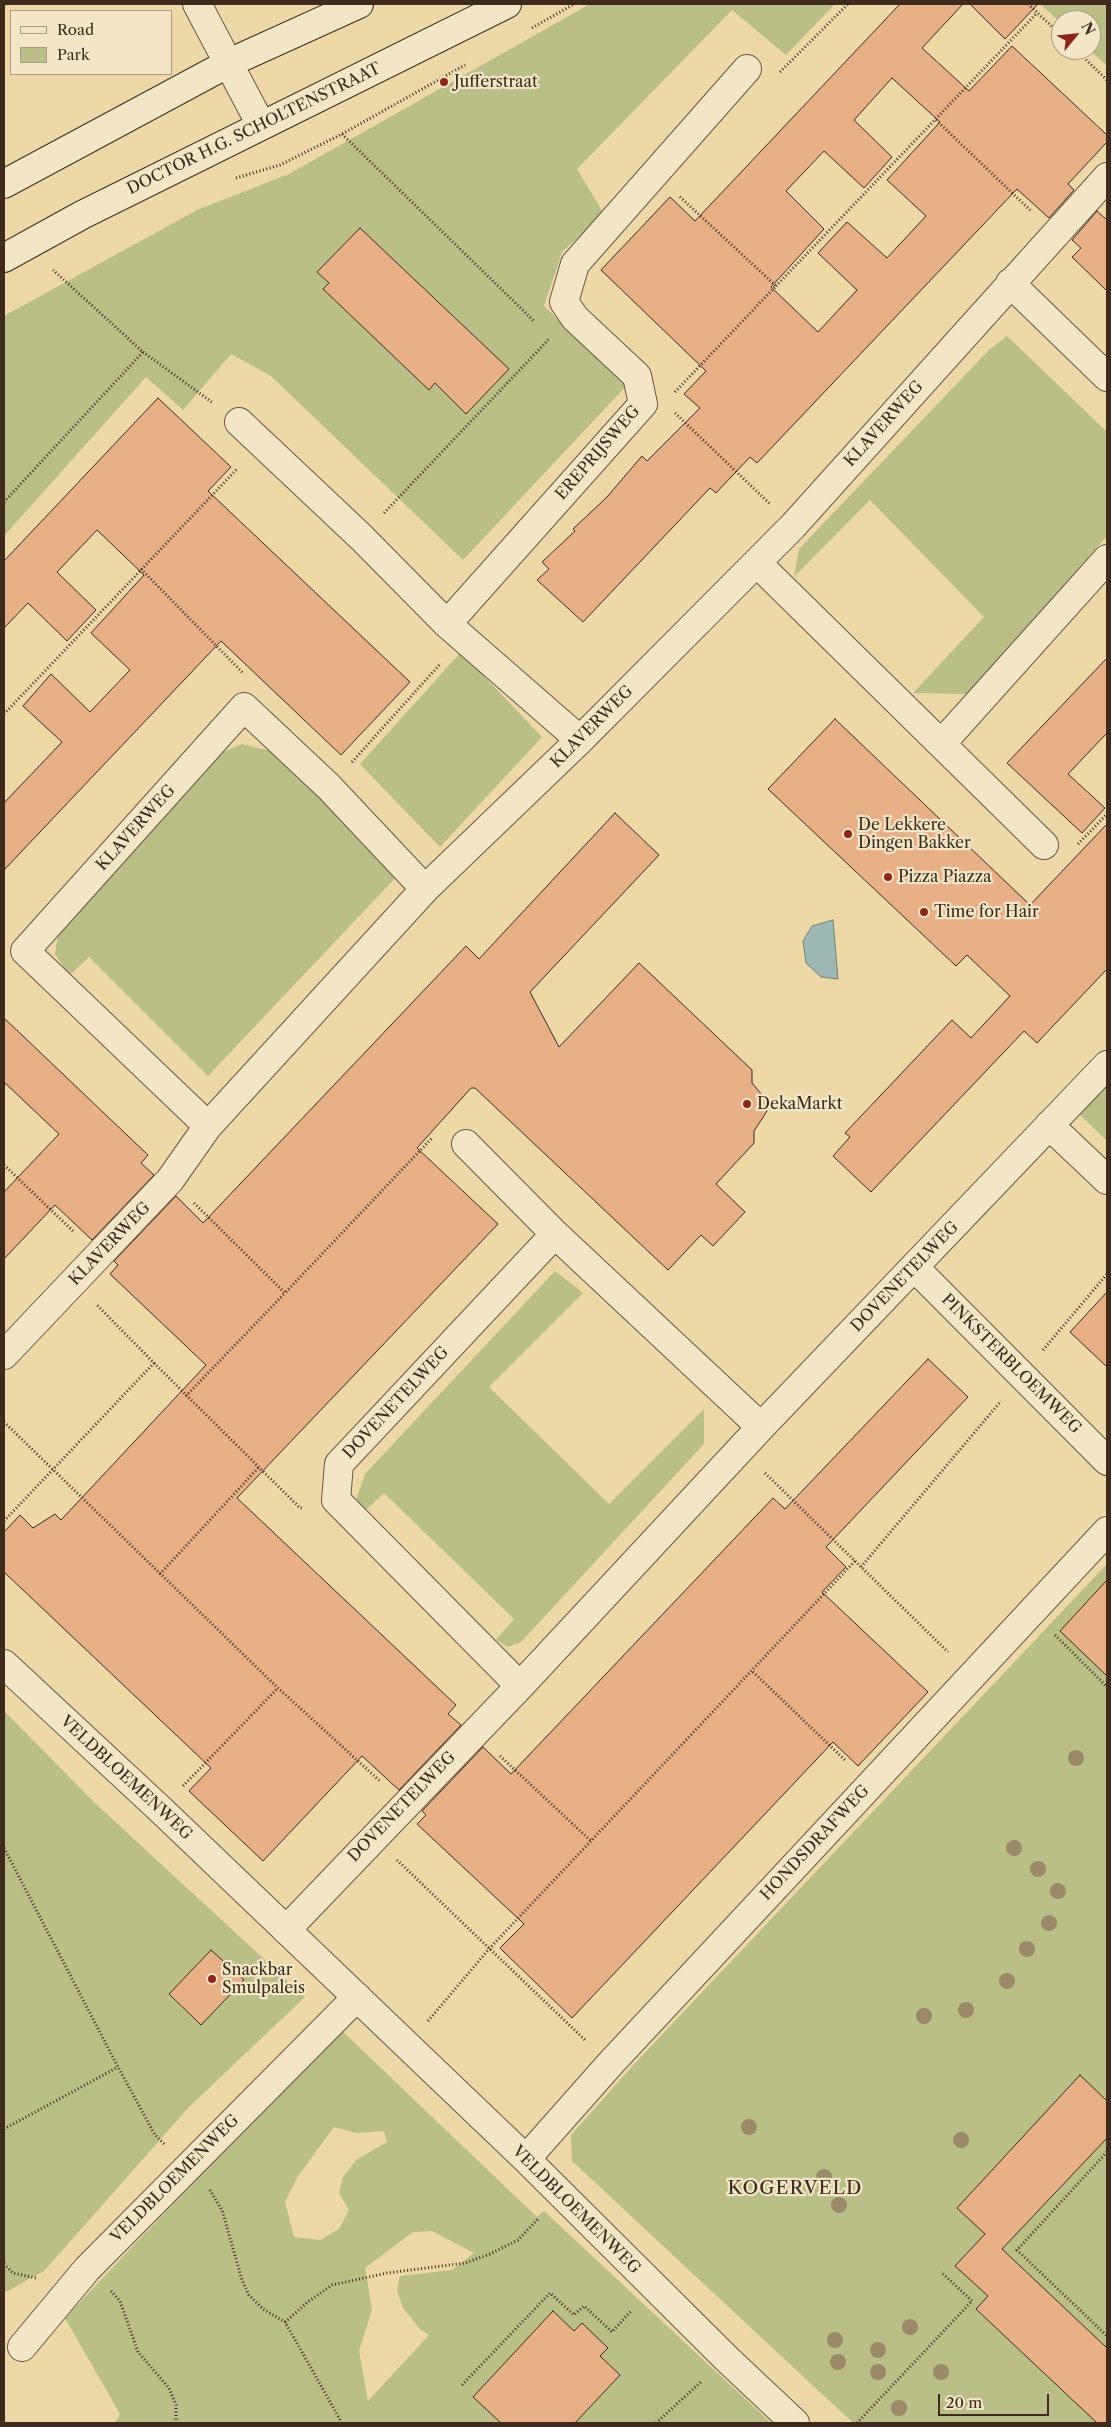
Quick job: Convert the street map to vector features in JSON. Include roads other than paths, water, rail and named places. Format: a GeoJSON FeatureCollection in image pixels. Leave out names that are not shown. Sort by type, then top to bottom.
{"type":"FeatureCollection","features":[{"type":"Feature","properties":{"kind":"street"},"geometry":{"type":"LineString","coordinates":[[197,4],[261,125]]}},
{"type":"Feature","properties":{"kind":"street"},"geometry":{"type":"LineString","coordinates":[[4,184],[230,64],[359,4]]}},
{"type":"Feature","properties":{"kind":"street","name":"DOCTOR H.G. SCHOLTENSTRAAT"},"geometry":{"type":"LineString","coordinates":[[4,258],[82,215],[507,4]]}},
{"type":"Feature","properties":{"kind":"street","name":"EREPRIJSWEG"},"geometry":{"type":"LineString","coordinates":[[456,631],[643,404],[636,376],[576,318],[564,302],[575,264],[746,69]]}},
{"type":"Feature","properties":{"kind":"street","name":"KLAVERWEG"},"geometry":{"type":"LineString","coordinates":[[4,1355],[170,1180],[208,1126],[425,889],[580,740],[793,526],[1107,177]]}},
{"type":"Feature","properties":{"kind":"street"},"geometry":{"type":"LineString","coordinates":[[1010,283],[1107,377]]}},
{"type":"Feature","properties":{"kind":"street"},"geometry":{"type":"LineString","coordinates":[[239,422],[361,537],[456,631],[580,740]]}},
{"type":"Feature","properties":{"kind":"street"},"geometry":{"type":"LineString","coordinates":[[942,743],[1107,559]]}},
{"type":"Feature","properties":{"kind":"street"},"geometry":{"type":"LineString","coordinates":[[757,563],[1044,845]]}},
{"type":"Feature","properties":{"kind":"street","name":"KLAVERWEG"},"geometry":{"type":"LineString","coordinates":[[208,1126],[26,951],[244,707],[329,787],[425,889]]}},
{"type":"Feature","properties":{"kind":"street","name":"DOVENETELWEG"},"geometry":{"type":"LineString","coordinates":[[286,1930],[474,1731],[520,1686],[761,1427],[1107,1065]]}},
{"type":"Feature","properties":{"kind":"street"},"geometry":{"type":"LineString","coordinates":[[1049,1125],[1107,1180]]}},
{"type":"Feature","properties":{"kind":"street"},"geometry":{"type":"LineString","coordinates":[[466,1144],[555,1234],[761,1427]]}},
{"type":"Feature","properties":{"kind":"street","name":"DOVENETELWEG"},"geometry":{"type":"LineString","coordinates":[[520,1686],[336,1500],[339,1464],[555,1234]]}},
{"type":"Feature","properties":{"kind":"street","name":"PINKSTERBLOEMWEG"},"geometry":{"type":"LineString","coordinates":[[915,1268],[1107,1461]]}},
{"type":"Feature","properties":{"kind":"street","name":"HONDSDRAFWEG"},"geometry":{"type":"LineString","coordinates":[[526,2159],[610,2064],[1107,1531]]}},
{"type":"Feature","properties":{"kind":"street","name":"VELDBLOEMENWEG"},"geometry":{"type":"LineString","coordinates":[[4,1664],[161,1810],[357,1997],[526,2159],[727,2359],[796,2423]]}},
{"type":"Feature","properties":{"kind":"street","name":"VELDBLOEMENWEG"},"geometry":{"type":"LineString","coordinates":[[22,2347],[86,2269],[357,1997]]}},
{"type":"Feature","properties":{"kind":"water"},"geometry":{"type":"Polygon","coordinates":[[[833,920],[838,979],[821,977],[806,963],[803,941],[812,926],[833,920]]]}},
{"type":"Feature","properties":{"kind":"place","name":"Jufferstraat"},"geometry":{"type":"Point","coordinates":[444,82]}},
{"type":"Feature","properties":{"kind":"place","name":"De Lekkere Dingen Bakker"},"geometry":{"type":"Point","coordinates":[848,834]}},
{"type":"Feature","properties":{"kind":"place","name":"Pizza Piazza"},"geometry":{"type":"Point","coordinates":[888,877]}},
{"type":"Feature","properties":{"kind":"place","name":"Time for Hair"},"geometry":{"type":"Point","coordinates":[924,912]}},
{"type":"Feature","properties":{"kind":"place","name":"DekaMarkt"},"geometry":{"type":"Point","coordinates":[747,1104]}},
{"type":"Feature","properties":{"kind":"place","name":"Snackbar Smulpaleis"},"geometry":{"type":"Point","coordinates":[212,1979]}},
{"type":"Feature","properties":{"kind":"district","name":"KOGERVELD"},"geometry":{"type":"Point","coordinates":[795,2189]}}]}
